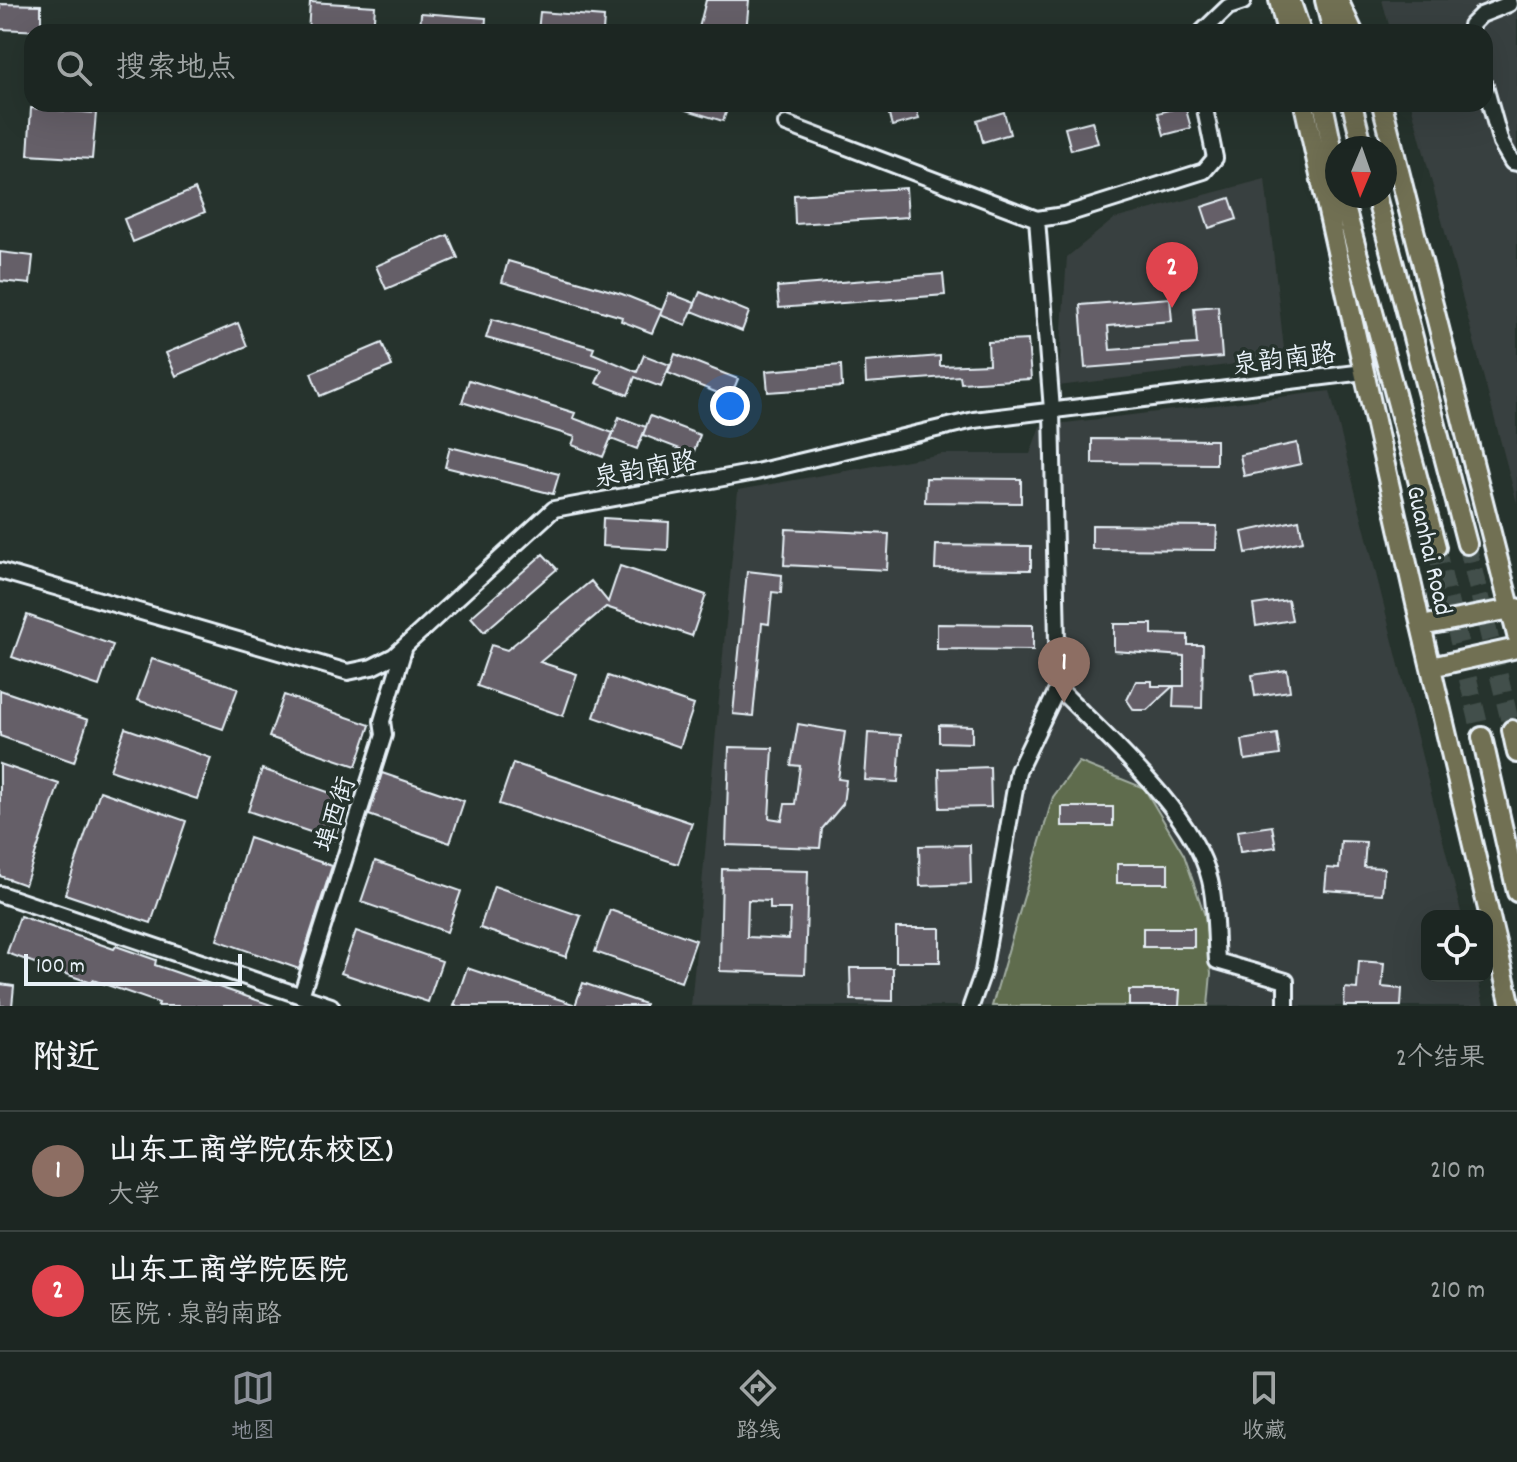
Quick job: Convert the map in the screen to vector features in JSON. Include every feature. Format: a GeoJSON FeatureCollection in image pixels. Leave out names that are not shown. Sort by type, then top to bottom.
{"type":"FeatureCollection","features":[{"type":"Feature","properties":{"kind":"main road"},"geometry":{"type":"LineString","coordinates":[[1279,0],[1285,24]]}},
{"type":"Feature","properties":{"kind":"main road"},"geometry":{"type":"LineString","coordinates":[[1290,0],[1298,24]]}},
{"type":"Feature","properties":{"kind":"main road"},"geometry":{"type":"LineString","coordinates":[[1325,0],[1331,24]]}},
{"type":"Feature","properties":{"kind":"main road"},"geometry":{"type":"LineString","coordinates":[[1338,0],[1349,24]]}},
{"type":"Feature","properties":{"kind":"main road","name":"Guanhai Road"},"geometry":{"type":"LineString","coordinates":[[1306,112],[1421,626],[1511,1006]]}},
{"type":"Feature","properties":{"kind":"main road"},"geometry":{"type":"LineString","coordinates":[[1325,112],[1330,136]]}},
{"type":"Feature","properties":{"kind":"main road"},"geometry":{"type":"LineString","coordinates":[[1354,112],[1360,136]]}},
{"type":"Feature","properties":{"kind":"main road"},"geometry":{"type":"LineString","coordinates":[[1384,112],[1514,608],[1517,635]]}},
{"type":"Feature","properties":{"kind":"main road","name":"Guanhai Road"},"geometry":{"type":"LineString","coordinates":[[1345,208],[1436,547]]}},
{"type":"Feature","properties":{"kind":"main road","name":"Guanhai Road"},"geometry":{"type":"LineString","coordinates":[[1379,208],[1467,544]]}},
{"type":"Feature","properties":{"kind":"main road"},"geometry":{"type":"LineString","coordinates":[[1421,626],[1514,608]]}},
{"type":"Feature","properties":{"kind":"main road"},"geometry":{"type":"LineString","coordinates":[[1431,667],[1517,648]]}},
{"type":"Feature","properties":{"kind":"main road"},"geometry":{"type":"LineString","coordinates":[[1512,730],[1517,753]]}},
{"type":"Feature","properties":{"kind":"main road"},"geometry":{"type":"LineString","coordinates":[[1482,737],[1517,892]]}},
{"type":"Feature","properties":{"kind":"street"},"geometry":{"type":"LineString","coordinates":[[1472,24],[1481,15],[1509,4],[1508,0]]}},
{"type":"Feature","properties":{"kind":"street"},"geometry":{"type":"LineString","coordinates":[[1210,24],[1228,7],[1243,2]]}},
{"type":"Feature","properties":{"kind":"street"},"geometry":{"type":"LineString","coordinates":[[786,124],[1037,219],[1064,215],[1204,171],[1215,158],[1206,112]]}},
{"type":"Feature","properties":{"kind":"street"},"geometry":{"type":"LineString","coordinates":[[1492,112],[1501,143],[1512,162],[1517,163]]}},
{"type":"Feature","properties":{"kind":"street"},"geometry":{"type":"LineString","coordinates":[[971,1006],[983,972],[1018,771],[1058,688],[1052,410],[1037,219]]}},
{"type":"Feature","properties":{"kind":"street","name":"泉韵南路"},"geometry":{"type":"LineString","coordinates":[[0,571],[348,672],[372,667],[405,645],[554,509],[756,472],[974,420],[1364,372]]}},
{"type":"Feature","properties":{"kind":"street","name":"埠西街"},"geometry":{"type":"LineString","coordinates":[[301,996],[384,735],[382,721],[405,645]]}},
{"type":"Feature","properties":{"kind":"street"},"geometry":{"type":"LineString","coordinates":[[1058,688],[1141,773],[1192,835],[1210,880],[1217,961],[1286,981],[1286,1006]]}},
{"type":"Feature","properties":{"kind":"street"},"geometry":{"type":"LineString","coordinates":[[0,894],[331,1006]]}},
{"type":"Feature","properties":{"kind":"shaded area"},"geometry":{"type":"Polygon","coordinates":[[[1382,0],[1517,0],[1517,503],[1413,112],[1493,112],[1493,24],[1389,24],[1382,0]]]}},
{"type":"Feature","properties":{"kind":"shaded area"},"geometry":{"type":"Polygon","coordinates":[[[1265,179],[1285,358],[1058,386],[1067,257],[1114,219],[1265,179]]]}},
{"type":"Feature","properties":{"kind":"shaded area"},"geometry":{"type":"Polygon","coordinates":[[[1330,391],[1460,910],[1421,910],[1421,982],[1478,982],[1484,1006],[691,1006],[738,490],[942,454],[1030,454],[1040,426],[1330,391]]]}},
{"type":"Feature","properties":{"kind":"green space"},"geometry":{"type":"Polygon","coordinates":[[[1079,762],[1144,788],[1184,855],[1205,916],[1211,973],[1208,1006],[992,1006],[1053,797],[1079,762]]]}},
{"type":"Feature","properties":{"kind":"building"},"geometry":{"type":"Polygon","coordinates":[[[706,0],[749,0],[747,24],[700,24],[706,0]]]}},
{"type":"Feature","properties":{"kind":"building"},"geometry":{"type":"Polygon","coordinates":[[[310,2],[375,6],[374,24],[309,24],[310,2]]]}},
{"type":"Feature","properties":{"kind":"building"},"geometry":{"type":"Polygon","coordinates":[[[0,4],[41,5],[41,24],[24,24],[24,30],[0,29],[0,4]]]}},
{"type":"Feature","properties":{"kind":"building"},"geometry":{"type":"Polygon","coordinates":[[[540,12],[604,17],[604,24],[539,24],[540,12]]]}},
{"type":"Feature","properties":{"kind":"building"},"geometry":{"type":"Polygon","coordinates":[[[421,13],[486,18],[486,24],[420,24],[421,13]]]}},
{"type":"Feature","properties":{"kind":"building"},"geometry":{"type":"Polygon","coordinates":[[[31,112],[96,113],[92,159],[28,155],[31,112]]]}},
{"type":"Feature","properties":{"kind":"building"},"geometry":{"type":"Polygon","coordinates":[[[693,112],[726,112],[723,121],[693,112]]]}},
{"type":"Feature","properties":{"kind":"building"},"geometry":{"type":"Polygon","coordinates":[[[888,112],[917,112],[919,119],[892,126],[888,112]]]}},
{"type":"Feature","properties":{"kind":"building"},"geometry":{"type":"Polygon","coordinates":[[[1004,112],[1010,134],[983,142],[977,120],[1004,112]]]}},
{"type":"Feature","properties":{"kind":"building"},"geometry":{"type":"Polygon","coordinates":[[[1187,112],[1191,128],[1164,135],[1158,113],[1187,112]]]}},
{"type":"Feature","properties":{"kind":"building"},"geometry":{"type":"Polygon","coordinates":[[[1092,121],[1098,143],[1071,150],[1065,128],[1092,121]]]}},
{"type":"Feature","properties":{"kind":"building"},"geometry":{"type":"Polygon","coordinates":[[[906,188],[908,217],[795,224],[794,195],[906,188]]]}},
{"type":"Feature","properties":{"kind":"building"},"geometry":{"type":"Polygon","coordinates":[[[195,189],[205,212],[133,242],[124,219],[195,189]]]}},
{"type":"Feature","properties":{"kind":"building"},"geometry":{"type":"Polygon","coordinates":[[[1230,198],[1237,219],[1209,228],[1202,207],[1230,198]]]}},
{"type":"Feature","properties":{"kind":"building"},"geometry":{"type":"Polygon","coordinates":[[[448,235],[458,258],[386,289],[376,266],[448,235]]]}},
{"type":"Feature","properties":{"kind":"building"},"geometry":{"type":"Polygon","coordinates":[[[0,252],[33,256],[30,284],[0,281],[0,252]]]}},
{"type":"Feature","properties":{"kind":"building"},"geometry":{"type":"Polygon","coordinates":[[[508,261],[622,294],[662,310],[652,333],[621,321],[622,317],[502,282],[508,261]]]}},
{"type":"Feature","properties":{"kind":"building"},"geometry":{"type":"Polygon","coordinates":[[[943,274],[945,295],[779,308],[777,287],[943,274]]]}},
{"type":"Feature","properties":{"kind":"building"},"geometry":{"type":"Polygon","coordinates":[[[700,292],[749,312],[742,331],[692,311],[700,292]]]}},
{"type":"Feature","properties":{"kind":"building"},"geometry":{"type":"Polygon","coordinates":[[[669,293],[695,303],[686,325],[660,315],[669,293]]]}},
{"type":"Feature","properties":{"kind":"building"},"geometry":{"type":"Polygon","coordinates":[[[1170,298],[1172,321],[1108,326],[1110,350],[1197,344],[1194,308],[1218,306],[1222,357],[1085,368],[1080,305],[1170,298]]]}},
{"type":"Feature","properties":{"kind":"building"},"geometry":{"type":"Polygon","coordinates":[[[492,319],[594,348],[592,353],[637,372],[644,355],[670,365],[661,387],[635,377],[628,395],[596,383],[602,370],[486,338],[492,319]]]}},
{"type":"Feature","properties":{"kind":"building"},"geometry":{"type":"Polygon","coordinates":[[[238,323],[247,346],[176,376],[166,353],[238,323]]]}},
{"type":"Feature","properties":{"kind":"building"},"geometry":{"type":"Polygon","coordinates":[[[1028,340],[1031,379],[961,383],[960,376],[866,383],[865,362],[940,356],[940,366],[989,364],[988,342],[1028,340]]]}},
{"type":"Feature","properties":{"kind":"building"},"geometry":{"type":"Polygon","coordinates":[[[382,343],[392,366],[320,396],[311,373],[382,343]]]}},
{"type":"Feature","properties":{"kind":"building"},"geometry":{"type":"Polygon","coordinates":[[[675,354],[738,379],[730,398],[668,373],[675,354]]]}},
{"type":"Feature","properties":{"kind":"building"},"geometry":{"type":"Polygon","coordinates":[[[841,365],[842,387],[768,392],[766,371],[841,365]]]}},
{"type":"Feature","properties":{"kind":"building"},"geometry":{"type":"Polygon","coordinates":[[[469,380],[575,413],[573,418],[613,433],[603,457],[572,445],[575,437],[462,402],[469,380]]]}},
{"type":"Feature","properties":{"kind":"building"},"geometry":{"type":"Polygon","coordinates":[[[650,416],[700,435],[693,454],[643,435],[650,416]]]}},
{"type":"Feature","properties":{"kind":"building"},"geometry":{"type":"Polygon","coordinates":[[[619,417],[646,427],[637,449],[611,439],[619,417]]]}},
{"type":"Feature","properties":{"kind":"building"},"geometry":{"type":"Polygon","coordinates":[[[1092,439],[1216,440],[1216,464],[1092,463],[1092,439]]]}},
{"type":"Feature","properties":{"kind":"building"},"geometry":{"type":"Polygon","coordinates":[[[1297,443],[1301,464],[1244,476],[1240,455],[1297,443]]]}},
{"type":"Feature","properties":{"kind":"building"},"geometry":{"type":"Polygon","coordinates":[[[450,447],[559,474],[553,494],[445,467],[450,447]]]}},
{"type":"Feature","properties":{"kind":"building"},"geometry":{"type":"Polygon","coordinates":[[[926,478],[1021,479],[1021,503],[925,502],[926,478]]]}},
{"type":"Feature","properties":{"kind":"building"},"geometry":{"type":"Polygon","coordinates":[[[603,518],[669,522],[668,550],[602,546],[603,518]]]}},
{"type":"Feature","properties":{"kind":"building"},"geometry":{"type":"Polygon","coordinates":[[[1299,520],[1303,541],[1246,553],[1242,532],[1299,520]]]}},
{"type":"Feature","properties":{"kind":"building"},"geometry":{"type":"Polygon","coordinates":[[[1092,525],[1217,526],[1216,550],[1092,549],[1092,525]]]}},
{"type":"Feature","properties":{"kind":"building"},"geometry":{"type":"Polygon","coordinates":[[[786,529],[889,534],[887,570],[784,565],[786,529]]]}},
{"type":"Feature","properties":{"kind":"building"},"geometry":{"type":"Polygon","coordinates":[[[936,545],[1031,546],[1031,570],[935,569],[936,545]]]}},
{"type":"Feature","properties":{"kind":"building"},"geometry":{"type":"Polygon","coordinates":[[[543,554],[557,569],[484,632],[471,617],[543,554]]]}},
{"type":"Feature","properties":{"kind":"building"},"geometry":{"type":"Polygon","coordinates":[[[620,566],[706,595],[692,636],[606,607],[540,662],[577,674],[563,716],[477,686],[491,645],[507,650],[591,581],[608,602],[620,566]]]}},
{"type":"Feature","properties":{"kind":"building"},"geometry":{"type":"Polygon","coordinates":[[[747,571],[782,575],[781,593],[772,592],[769,624],[762,623],[753,716],[733,714],[747,571]]]}},
{"type":"Feature","properties":{"kind":"building"},"geometry":{"type":"Polygon","coordinates":[[[1288,600],[1292,620],[1256,626],[1253,605],[1288,600]]]}},
{"type":"Feature","properties":{"kind":"building"},"geometry":{"type":"Polygon","coordinates":[[[27,615],[113,645],[99,686],[12,657],[27,615]]]}},
{"type":"Feature","properties":{"kind":"building"},"geometry":{"type":"Polygon","coordinates":[[[937,624],[1033,625],[1033,650],[937,649],[937,624]]]}},
{"type":"Feature","properties":{"kind":"building"},"geometry":{"type":"Polygon","coordinates":[[[1114,624],[1152,624],[1152,634],[1188,635],[1188,645],[1203,645],[1202,708],[1173,707],[1174,686],[1184,686],[1184,656],[1114,651],[1114,624]]]}},
{"type":"Feature","properties":{"kind":"building"},"geometry":{"type":"Polygon","coordinates":[[[152,659],[238,688],[223,729],[137,700],[152,659]]]}},
{"type":"Feature","properties":{"kind":"building"},"geometry":{"type":"Polygon","coordinates":[[[1287,670],[1290,691],[1255,696],[1252,675],[1287,670]]]}},
{"type":"Feature","properties":{"kind":"building"},"geometry":{"type":"Polygon","coordinates":[[[608,676],[694,705],[680,747],[594,717],[608,676]]]}},
{"type":"Feature","properties":{"kind":"building"},"geometry":{"type":"Polygon","coordinates":[[[1136,681],[1152,681],[1152,686],[1173,686],[1147,710],[1134,710],[1127,700],[1136,681]]]}},
{"type":"Feature","properties":{"kind":"building"},"geometry":{"type":"Polygon","coordinates":[[[0,690],[88,720],[74,762],[0,736],[0,690]]]}},
{"type":"Feature","properties":{"kind":"building"},"geometry":{"type":"Polygon","coordinates":[[[284,695],[370,725],[356,766],[269,737],[284,695]]]}},
{"type":"Feature","properties":{"kind":"building"},"geometry":{"type":"Polygon","coordinates":[[[798,724],[845,732],[838,779],[846,780],[843,804],[822,829],[820,848],[726,845],[729,747],[773,748],[769,818],[782,820],[785,804],[795,804],[800,766],[791,765],[798,724]]]}},
{"type":"Feature","properties":{"kind":"building"},"geometry":{"type":"Polygon","coordinates":[[[939,725],[972,726],[972,743],[939,742],[939,725]]]}},
{"type":"Feature","properties":{"kind":"building"},"geometry":{"type":"Polygon","coordinates":[[[125,728],[211,758],[197,799],[110,770],[125,728]]]}},
{"type":"Feature","properties":{"kind":"building"},"geometry":{"type":"Polygon","coordinates":[[[868,733],[901,735],[898,782],[865,780],[868,733]]]}},
{"type":"Feature","properties":{"kind":"building"},"geometry":{"type":"Polygon","coordinates":[[[1277,734],[1280,755],[1245,760],[1242,740],[1277,734]]]}},
{"type":"Feature","properties":{"kind":"building"},"geometry":{"type":"Polygon","coordinates":[[[513,763],[692,823],[678,864],[499,804],[513,763]]]}},
{"type":"Feature","properties":{"kind":"building"},"geometry":{"type":"Polygon","coordinates":[[[0,764],[59,784],[25,885],[0,876],[0,764]]]}},
{"type":"Feature","properties":{"kind":"building"},"geometry":{"type":"Polygon","coordinates":[[[990,767],[991,807],[940,808],[939,769],[990,767]]]}},
{"type":"Feature","properties":{"kind":"building"},"geometry":{"type":"Polygon","coordinates":[[[262,769],[348,799],[334,840],[248,811],[262,769]]]}},
{"type":"Feature","properties":{"kind":"building"},"geometry":{"type":"Polygon","coordinates":[[[382,773],[464,801],[450,843],[369,815],[382,773]]]}},
{"type":"Feature","properties":{"kind":"building"},"geometry":{"type":"Polygon","coordinates":[[[100,791],[186,821],[151,923],[65,894],[100,791]]]}},
{"type":"Feature","properties":{"kind":"building"},"geometry":{"type":"Polygon","coordinates":[[[1062,807],[1113,807],[1113,826],[1062,826],[1062,807]]]}},
{"type":"Feature","properties":{"kind":"building"},"geometry":{"type":"Polygon","coordinates":[[[1272,826],[1276,847],[1240,852],[1237,831],[1272,826]]]}},
{"type":"Feature","properties":{"kind":"building"},"geometry":{"type":"Polygon","coordinates":[[[249,838],[332,866],[299,969],[217,940],[249,838]]]}},
{"type":"Feature","properties":{"kind":"building"},"geometry":{"type":"Polygon","coordinates":[[[1341,841],[1366,842],[1364,867],[1384,868],[1382,894],[1325,890],[1327,868],[1339,869],[1341,841]]]}},
{"type":"Feature","properties":{"kind":"building"},"geometry":{"type":"Polygon","coordinates":[[[970,845],[971,884],[920,886],[919,846],[970,845]]]}},
{"type":"Feature","properties":{"kind":"building"},"geometry":{"type":"Polygon","coordinates":[[[375,861],[461,891],[447,932],[361,902],[375,861]]]}},
{"type":"Feature","properties":{"kind":"building"},"geometry":{"type":"Polygon","coordinates":[[[1117,864],[1168,864],[1168,883],[1117,883],[1117,864]]]}},
{"type":"Feature","properties":{"kind":"building"},"geometry":{"type":"Polygon","coordinates":[[[722,869],[808,871],[805,974],[720,971],[722,869]],[[748,900],[747,937],[789,939],[790,909],[770,909],[770,901],[748,900]]]}},
{"type":"Feature","properties":{"kind":"building"},"geometry":{"type":"Polygon","coordinates":[[[494,886],[581,916],[566,957],[480,928],[494,886]]]}},
{"type":"Feature","properties":{"kind":"building"},"geometry":{"type":"Polygon","coordinates":[[[610,910],[696,940],[681,982],[595,952],[610,910]]]}},
{"type":"Feature","properties":{"kind":"building"},"geometry":{"type":"Polygon","coordinates":[[[20,916],[114,949],[116,946],[156,960],[155,965],[274,1006],[158,1006],[159,1003],[93,980],[92,983],[51,969],[7,953],[20,916]]]}},
{"type":"Feature","properties":{"kind":"building"},"geometry":{"type":"Polygon","coordinates":[[[896,928],[940,928],[940,962],[896,962],[896,928]]]}},
{"type":"Feature","properties":{"kind":"building"},"geometry":{"type":"Polygon","coordinates":[[[1143,928],[1194,928],[1194,947],[1143,947],[1143,928]]]}},
{"type":"Feature","properties":{"kind":"building"},"geometry":{"type":"Polygon","coordinates":[[[356,931],[442,961],[428,1002],[341,973],[356,931]]]}},
{"type":"Feature","properties":{"kind":"building"},"geometry":{"type":"Polygon","coordinates":[[[1359,961],[1384,963],[1382,987],[1402,989],[1401,1006],[1344,1006],[1345,988],[1357,989],[1359,961]]]}},
{"type":"Feature","properties":{"kind":"building"},"geometry":{"type":"Polygon","coordinates":[[[467,968],[573,1004],[573,1006],[454,1006],[467,968]]]}},
{"type":"Feature","properties":{"kind":"building"},"geometry":{"type":"Polygon","coordinates":[[[850,968],[893,968],[893,1001],[851,1000],[850,968]]]}},
{"type":"Feature","properties":{"kind":"building"},"geometry":{"type":"Polygon","coordinates":[[[583,983],[645,1004],[645,1006],[575,1006],[583,983]]]}},
{"type":"Feature","properties":{"kind":"building"},"geometry":{"type":"Polygon","coordinates":[[[0,984],[14,986],[12,1006],[0,1006],[0,984]]]}},
{"type":"Feature","properties":{"kind":"building"},"geometry":{"type":"Polygon","coordinates":[[[1129,990],[1180,990],[1179,1006],[1129,1006],[1129,990]]]}},
{"type":"Feature","properties":{"kind":"tunnel"},"geometry":{"type":"LineString","coordinates":[[1467,544],[1512,730]]}},
{"type":"Feature","properties":{"kind":"tunnel"},"geometry":{"type":"LineString","coordinates":[[1436,547],[1482,737]]}},
{"type":"Feature","properties":{"kind":"place","name":"山东工商学院医院"},"geometry":{"type":"Point","coordinates":[1172,308]}},
{"type":"Feature","properties":{"kind":"place","name":"山东工商学院(东校区)"},"geometry":{"type":"Point","coordinates":[1064,703]}}]}
